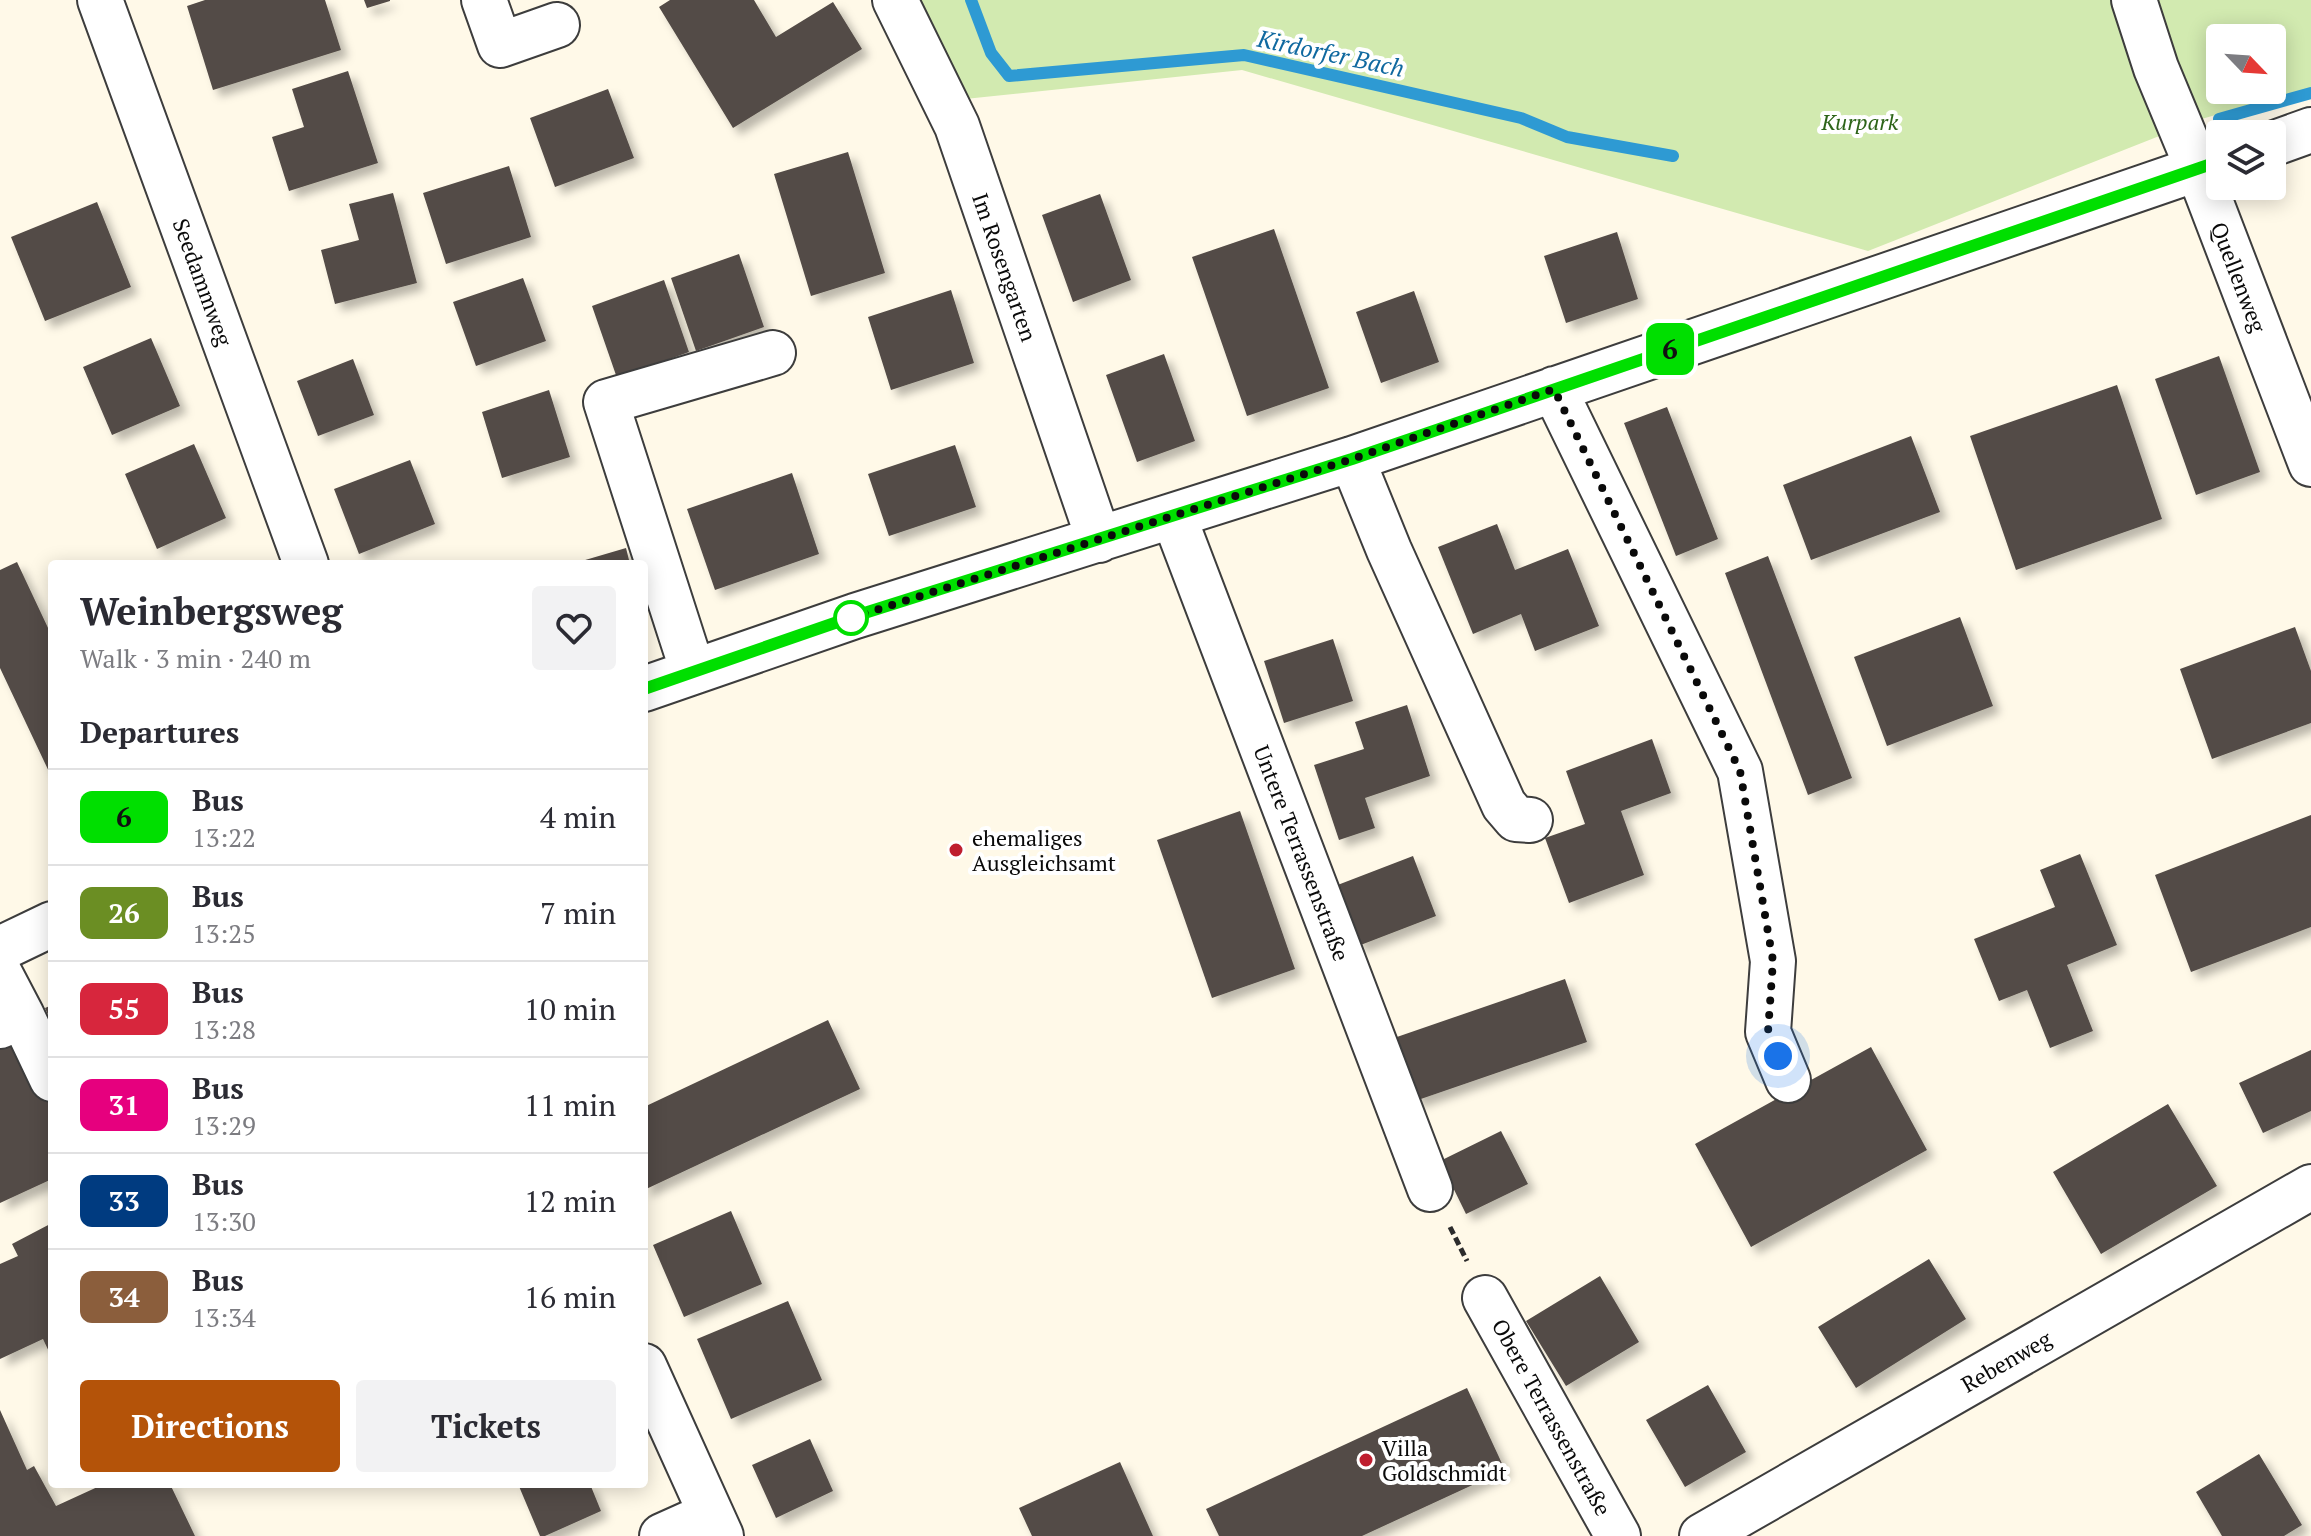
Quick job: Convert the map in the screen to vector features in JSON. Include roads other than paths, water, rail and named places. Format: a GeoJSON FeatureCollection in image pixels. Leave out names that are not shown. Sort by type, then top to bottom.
{"type":"FeatureCollection","features":[{"type":"Feature","properties":{"kind":"street"},"geometry":{"type":"LineString","coordinates":[[484,0],[500,45],[557,25]]}},
{"type":"Feature","properties":{"kind":"street","name":"Im Rosengarten"},"geometry":{"type":"LineString","coordinates":[[895,0],[957,126],[1099,540]]}},
{"type":"Feature","properties":{"kind":"street","name":"Quellenweg"},"geometry":{"type":"LineString","coordinates":[[2134,0],[2156,68],[2206,160]]}},
{"type":"Feature","properties":{"kind":"street","name":"Seedammweg"},"geometry":{"type":"LineString","coordinates":[[103,2],[305,560]]}},
{"type":"Feature","properties":{"kind":"street"},"geometry":{"type":"LineString","coordinates":[[2286,139],[2311,130]]}},
{"type":"Feature","properties":{"kind":"street"},"geometry":{"type":"LineString","coordinates":[[648,688],[855,616],[1352,459],[2206,166]]}},
{"type":"Feature","properties":{"kind":"street","name":"Quellenweg"},"geometry":{"type":"LineString","coordinates":[[2221,200],[2311,464]]}},
{"type":"Feature","properties":{"kind":"street"},"geometry":{"type":"LineString","coordinates":[[693,672],[606,402],[773,353]]}},
{"type":"Feature","properties":{"kind":"street"},"geometry":{"type":"LineString","coordinates":[[1554,389],[1740,771],[1773,961],[1768,1032],[1788,1080]]}},
{"type":"Feature","properties":{"kind":"street"},"geometry":{"type":"LineString","coordinates":[[1352,459],[1389,550],[1504,805],[1516,819],[1530,820]]}},
{"type":"Feature","properties":{"kind":"street","name":"Untere Terrassenstraße"},"geometry":{"type":"LineString","coordinates":[[1174,517],[1430,1189]]}},
{"type":"Feature","properties":{"kind":"street"},"geometry":{"type":"LineString","coordinates":[[0,949],[48,926]]}},
{"type":"Feature","properties":{"kind":"street"},"geometry":{"type":"LineString","coordinates":[[0,974],[11,1021],[48,1073]]}},
{"type":"Feature","properties":{"kind":"street","name":"Rebenweg"},"geometry":{"type":"LineString","coordinates":[[1702,1536],[2311,1187]]}},
{"type":"Feature","properties":{"kind":"street","name":"Obere Terrassenstraße"},"geometry":{"type":"LineString","coordinates":[[1485,1298],[1618,1536]]}},
{"type":"Feature","properties":{"kind":"street"},"geometry":{"type":"LineString","coordinates":[[648,1375],[716,1525],[662,1536]]}},
{"type":"Feature","properties":{"kind":"waterway","name":"Kirdorfer Bach"},"geometry":{"type":"LineString","coordinates":[[971,0],[991,53],[1009,76],[1244,55],[1521,118],[1567,137],[1673,156]]}},
{"type":"Feature","properties":{"kind":"waterway","name":"Kirdorfer Bach"},"geometry":{"type":"LineString","coordinates":[[2219,119],[2311,93]]}},
{"type":"Feature","properties":{"kind":"place","name":"ehemaliges Ausgleichsamt"},"geometry":{"type":"Point","coordinates":[956,850]}},
{"type":"Feature","properties":{"kind":"place","name":"Villa Goldschmidt"},"geometry":{"type":"Point","coordinates":[1366,1460]}},
{"type":"Feature","properties":{"kind":"park label","name":"Kurpark"},"geometry":{"type":"Point","coordinates":[1860,121]}}]}
